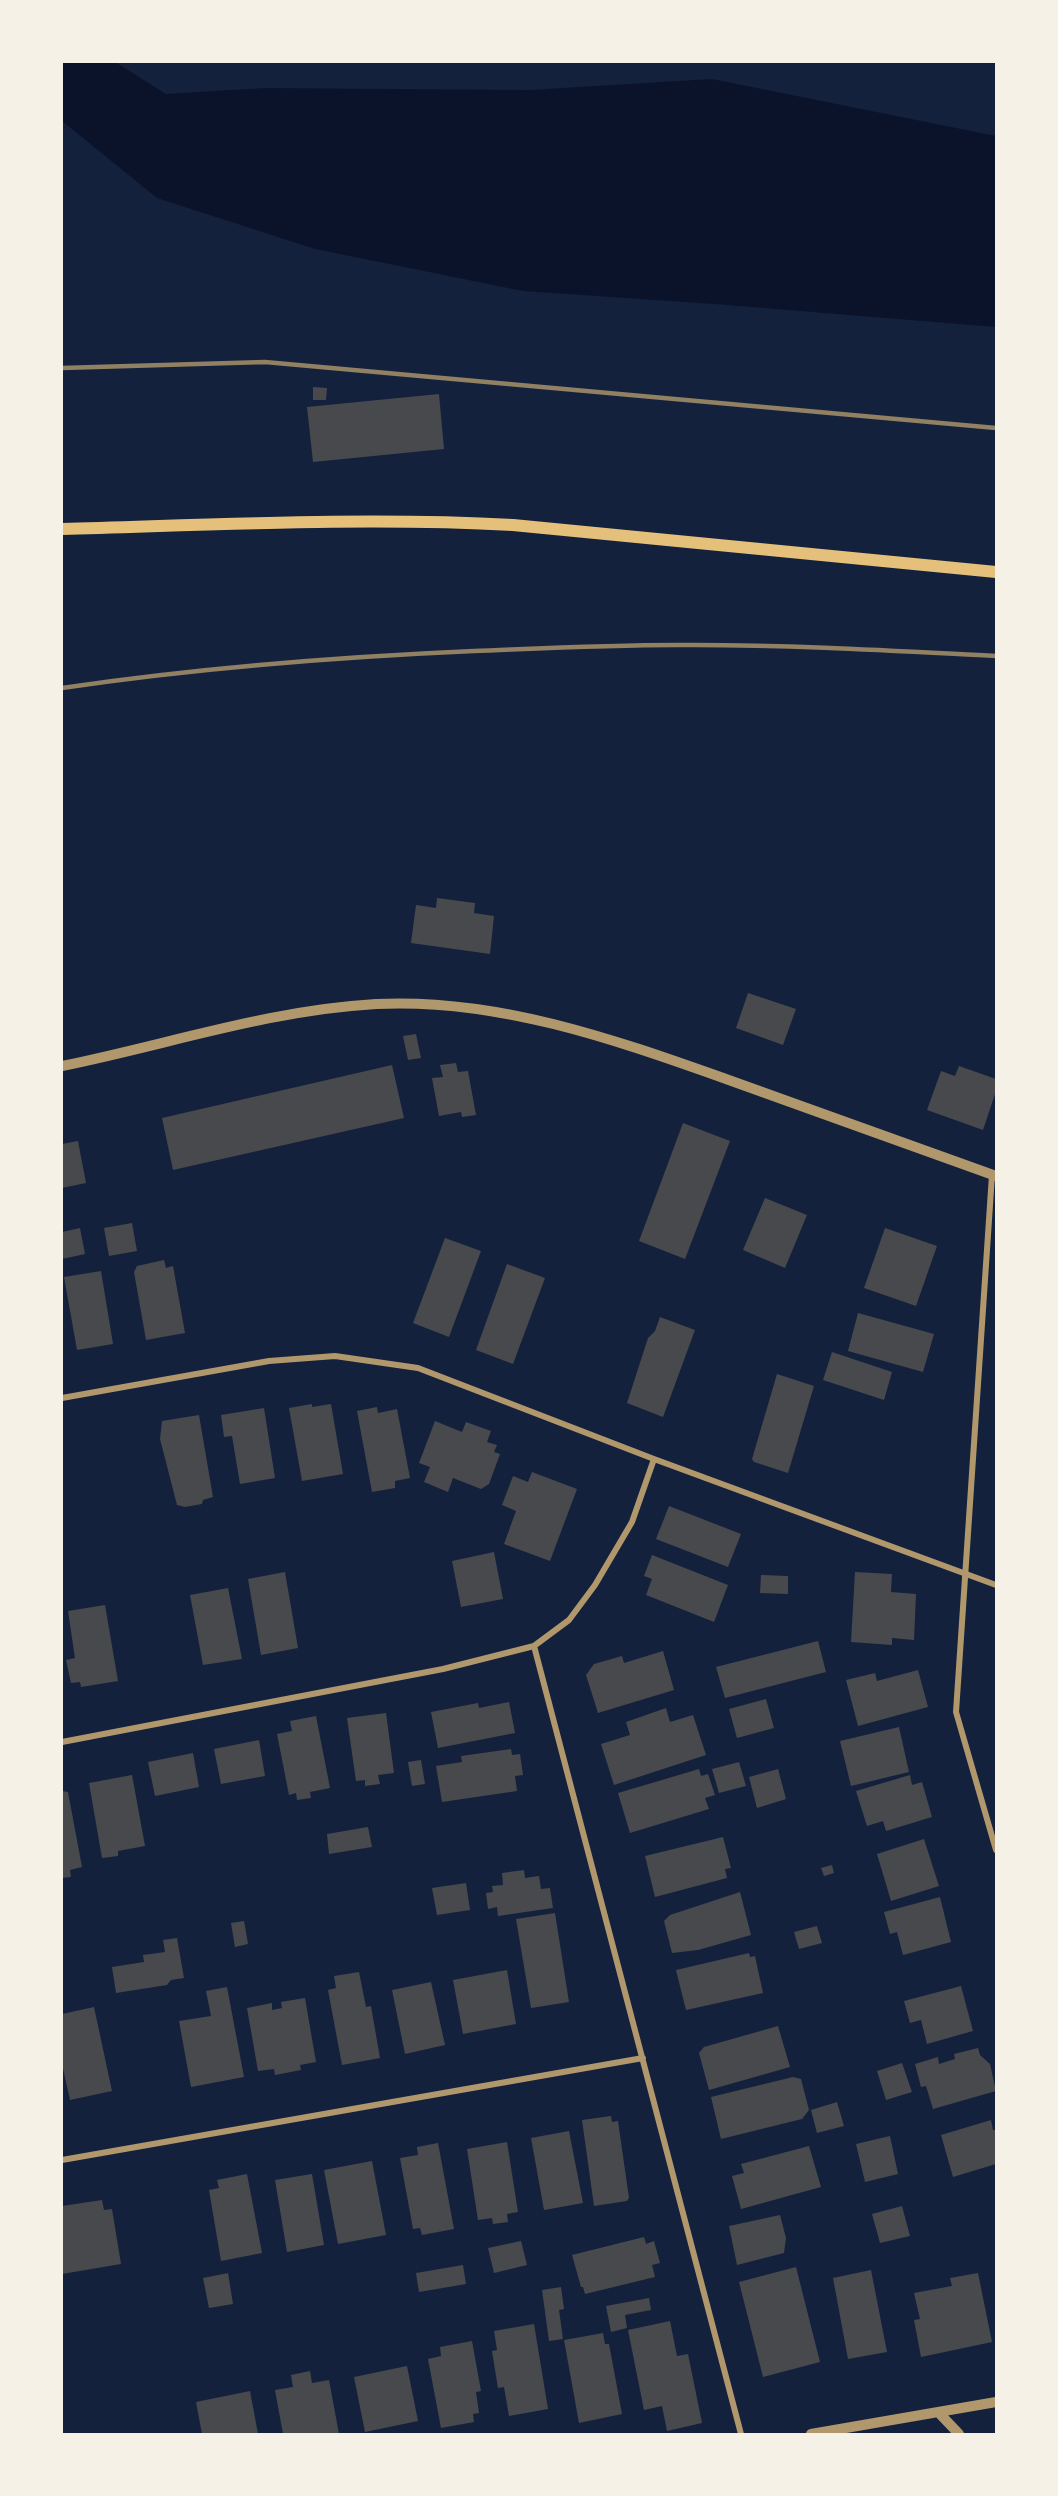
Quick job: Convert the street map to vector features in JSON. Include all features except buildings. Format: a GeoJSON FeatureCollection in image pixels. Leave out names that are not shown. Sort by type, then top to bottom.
{"type":"FeatureCollection","features":[{"type":"Feature","properties":{"kind":"main road"},"geometry":{"type":"LineString","coordinates":[[62,528],[322,522],[459,522],[513,525],[996,572]]}},
{"type":"Feature","properties":{"kind":"street"},"geometry":{"type":"LineString","coordinates":[[62,1066],[268,1019],[332,1009],[408,1004],[487,1009],[523,1016],[627,1045],[994,1176],[964,1573],[956,1712],[996,1850]]}},
{"type":"Feature","properties":{"kind":"street"},"geometry":{"type":"LineString","coordinates":[[62,1398],[269,1361],[335,1356],[418,1368],[654,1459],[996,1585]]}},
{"type":"Feature","properties":{"kind":"street"},"geometry":{"type":"LineString","coordinates":[[62,1742],[443,1669],[534,1646],[569,1620],[596,1585],[632,1522],[654,1459]]}},
{"type":"Feature","properties":{"kind":"street"},"geometry":{"type":"LineString","coordinates":[[534,1646],[741,2434]]}},
{"type":"Feature","properties":{"kind":"street"},"geometry":{"type":"LineString","coordinates":[[62,2160],[643,2058]]}},
{"type":"Feature","properties":{"kind":"street"},"geometry":{"type":"LineString","coordinates":[[811,2434],[996,2402]]}},
{"type":"Feature","properties":{"kind":"street"},"geometry":{"type":"LineString","coordinates":[[939,2413],[959,2434]]}},
{"type":"Feature","properties":{"kind":"water"},"geometry":{"type":"Polygon","coordinates":[[[62,62],[115,62],[166,94],[264,88],[529,90],[712,79],[996,136],[996,327],[523,291],[315,249],[157,198],[62,121],[62,62]]]}},
{"type":"Feature","properties":{"kind":"railway"},"geometry":{"type":"LineString","coordinates":[[62,368],[265,362],[996,428]]}},
{"type":"Feature","properties":{"kind":"railway"},"geometry":{"type":"LineString","coordinates":[[62,688],[216,669],[319,660],[585,646],[771,646],[996,656]]}}]}
